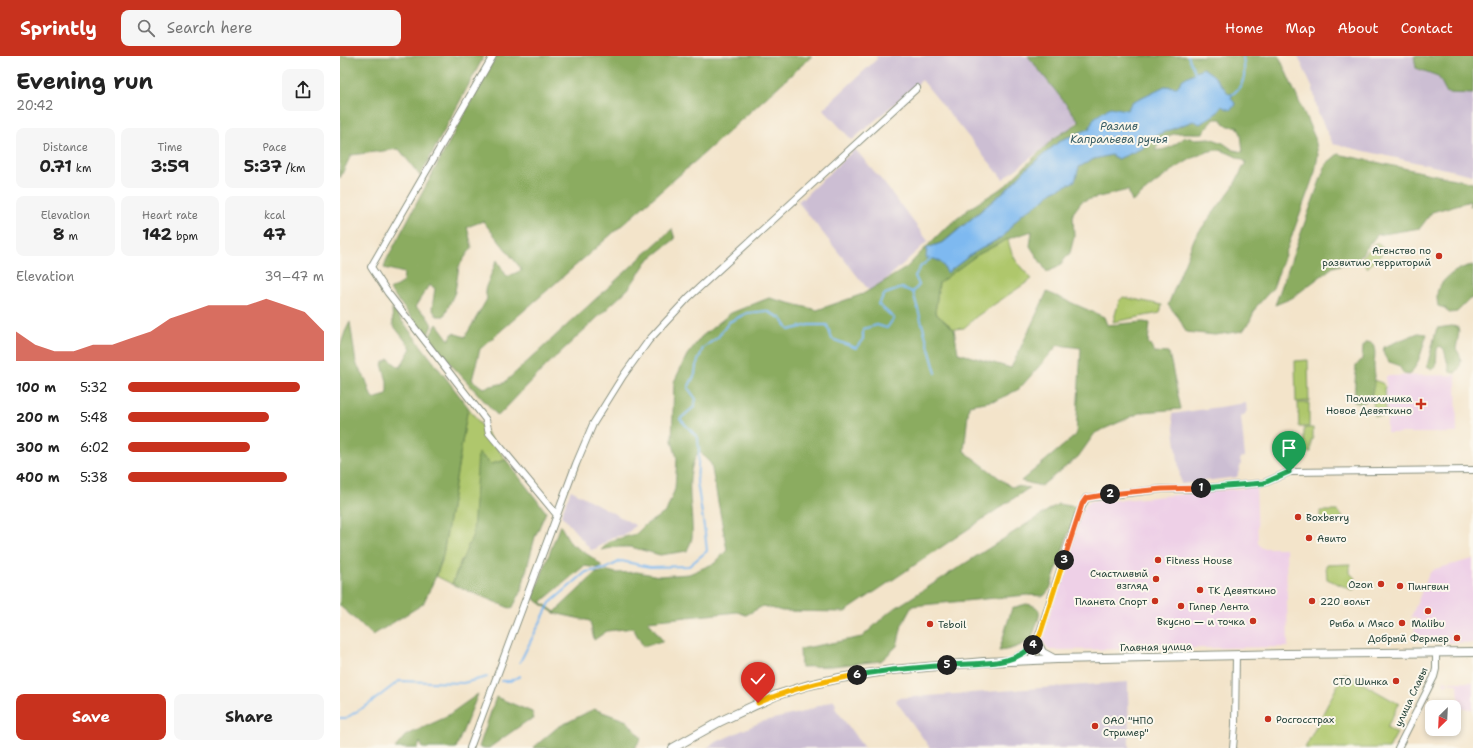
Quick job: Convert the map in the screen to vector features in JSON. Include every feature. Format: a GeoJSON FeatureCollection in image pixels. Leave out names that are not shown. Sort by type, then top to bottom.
{"type":"FeatureCollection","features":[{"type":"Feature","properties":{"kind":"main road","name":"Главная улица"},"geometry":{"type":"LineString","coordinates":[[673,748],[721,721],[777,695],[808,685],[840,678],[892,670],[948,665],[1057,659],[1473,652]]}},
{"type":"Feature","properties":{"kind":"street"},"geometry":{"type":"LineString","coordinates":[[493,56],[371,267],[388,293],[486,420],[489,433],[557,515]]}},
{"type":"Feature","properties":{"kind":"street"},"geometry":{"type":"LineString","coordinates":[[470,748],[557,515],[593,424],[623,376],[649,340],[689,297],[917,88]]}},
{"type":"Feature","properties":{"kind":"street"},"geometry":{"type":"LineString","coordinates":[[1031,660],[1078,515],[1086,498],[1162,489],[1191,489],[1264,483],[1289,472],[1473,470]]}},
{"type":"Feature","properties":{"kind":"street"},"geometry":{"type":"LineString","coordinates":[[998,662],[1025,653],[1032,647],[1040,635]]}},
{"type":"Feature","properties":{"kind":"street"},"geometry":{"type":"LineString","coordinates":[[1038,642],[1048,656],[1057,659]]}},
{"type":"Feature","properties":{"kind":"street","name":"улица Славы"},"geometry":{"type":"LineString","coordinates":[[1398,748],[1434,676],[1436,669],[1436,652]]}},
{"type":"Feature","properties":{"kind":"street"},"geometry":{"type":"LineString","coordinates":[[1233,748],[1235,725],[1236,655]]}},
{"type":"Feature","properties":{"kind":"shaded area"},"geometry":{"type":"Polygon","coordinates":[[[876,56],[1028,56],[1079,121],[1003,179],[922,80],[852,140],[823,109],[877,59],[876,56]]]}},
{"type":"Feature","properties":{"kind":"shaded area"},"geometry":{"type":"Polygon","coordinates":[[[1298,56],[1414,56],[1416,68],[1438,76],[1447,93],[1473,94],[1473,175],[1333,144],[1318,113],[1313,89],[1298,56]]]}},
{"type":"Feature","properties":{"kind":"shaded area"},"geometry":{"type":"Polygon","coordinates":[[[855,149],[884,183],[928,241],[871,293],[798,202],[802,198],[804,199],[809,192],[855,149]]]}},
{"type":"Feature","properties":{"kind":"shaded area","name":"Поликлиника Новое Девяткино"},"geometry":{"type":"Polygon","coordinates":[[[1456,375],[1457,433],[1387,433],[1386,376],[1456,375]]]}},
{"type":"Feature","properties":{"kind":"shaded area"},"geometry":{"type":"Polygon","coordinates":[[[1246,403],[1247,410],[1241,417],[1245,457],[1240,458],[1241,464],[1237,477],[1181,484],[1172,414],[1246,403]]]}},
{"type":"Feature","properties":{"kind":"shaded area"},"geometry":{"type":"Polygon","coordinates":[[[1256,487],[1258,543],[1262,548],[1286,548],[1288,647],[1049,650],[1043,642],[1043,636],[1082,512],[1085,506],[1091,501],[1123,500],[1256,487]]]}},
{"type":"Feature","properties":{"kind":"shaded area"},"geometry":{"type":"Polygon","coordinates":[[[571,490],[635,525],[634,527],[625,535],[612,537],[597,548],[591,550],[561,515],[571,490]]]}},
{"type":"Feature","properties":{"kind":"shaded area"},"geometry":{"type":"Polygon","coordinates":[[[1473,559],[1473,643],[1412,641],[1417,619],[1411,617],[1429,574],[1435,569],[1473,559]]]}},
{"type":"Feature","properties":{"kind":"shaded area"},"geometry":{"type":"Polygon","coordinates":[[[1444,680],[1447,682],[1473,682],[1473,709],[1461,709],[1461,700],[1459,700],[1458,684],[1448,683],[1446,685],[1443,683],[1444,680]]]}},
{"type":"Feature","properties":{"kind":"shaded area"},"geometry":{"type":"Polygon","coordinates":[[[1128,682],[1129,748],[930,748],[896,701],[898,698],[1128,682]]]}},
{"type":"Feature","properties":{"kind":"shaded area"},"geometry":{"type":"Polygon","coordinates":[[[834,700],[836,705],[835,708],[864,748],[707,748],[714,743],[761,722],[803,712],[834,700]]]}},
{"type":"Feature","properties":{"kind":"green space"},"geometry":{"type":"Polygon","coordinates":[[[340,56],[484,56],[420,176],[399,149],[351,155],[340,178],[340,56]]]}},
{"type":"Feature","properties":{"kind":"green space"},"geometry":{"type":"Polygon","coordinates":[[[495,56],[812,56],[700,157],[480,349],[472,380],[483,388],[504,383],[672,229],[675,239],[647,261],[629,288],[548,364],[498,416],[428,339],[437,324],[449,340],[453,333],[465,337],[487,299],[485,289],[497,260],[507,277],[522,270],[483,221],[467,227],[472,247],[459,266],[455,292],[444,316],[437,316],[432,309],[435,288],[429,285],[415,307],[426,315],[432,325],[427,337],[390,290],[403,282],[404,273],[384,268],[386,261],[495,56]]]}},
{"type":"Feature","properties":{"kind":"green space"},"geometry":{"type":"Polygon","coordinates":[[[1028,56],[1279,56],[1315,138],[1318,155],[1315,172],[1273,288],[1256,307],[1250,321],[1243,331],[1215,335],[1186,332],[1179,318],[1168,305],[1195,237],[1233,187],[1246,162],[1221,150],[1208,152],[1185,162],[1132,202],[1128,190],[1082,201],[1073,213],[1074,237],[1070,253],[1058,267],[1047,272],[1030,246],[1032,231],[1008,239],[977,255],[939,283],[935,313],[954,329],[958,353],[1011,368],[1047,292],[1104,317],[1107,325],[1143,322],[1150,323],[1148,342],[1154,352],[1169,353],[1181,409],[1142,412],[1095,433],[1078,457],[1041,486],[1021,481],[1076,435],[1081,348],[1058,345],[1019,389],[997,400],[969,405],[964,451],[1011,487],[1017,486],[1029,488],[845,612],[782,611],[763,606],[746,615],[737,612],[648,621],[663,641],[643,646],[633,628],[607,631],[594,640],[590,621],[554,613],[533,598],[560,525],[571,544],[593,558],[602,566],[598,568],[584,566],[541,602],[555,612],[596,573],[608,571],[616,573],[637,572],[659,576],[689,574],[715,563],[727,550],[711,464],[699,451],[691,471],[690,493],[692,537],[687,551],[660,555],[631,547],[616,547],[601,550],[610,541],[636,534],[645,525],[666,512],[675,489],[677,458],[672,441],[674,382],[687,355],[701,337],[731,313],[769,298],[817,310],[863,294],[906,268],[941,232],[970,208],[1005,186],[1053,139],[1080,122],[1028,56]],[[1213,75],[1183,79],[1177,88],[1165,86],[1132,102],[1127,110],[1094,118],[1089,129],[1061,140],[1025,170],[1008,188],[943,242],[927,248],[935,259],[943,263],[947,273],[972,254],[1002,237],[1022,214],[1042,201],[1052,192],[1075,181],[1079,167],[1094,159],[1111,155],[1118,159],[1143,148],[1149,138],[1193,121],[1221,105],[1236,105],[1231,98],[1233,94],[1229,94],[1213,75]],[[1214,119],[1203,133],[1182,133],[1170,135],[1160,143],[1155,150],[1167,148],[1185,137],[1194,139],[1210,138],[1223,143],[1233,150],[1243,152],[1241,134],[1237,126],[1228,126],[1221,119],[1214,119]]]}},
{"type":"Feature","properties":{"kind":"green space"},"geometry":{"type":"Polygon","coordinates":[[[1414,56],[1473,56],[1473,94],[1447,93],[1438,76],[1416,68],[1414,56]]]}},
{"type":"Feature","properties":{"kind":"green space"},"geometry":{"type":"Polygon","coordinates":[[[1338,154],[1473,183],[1473,205],[1470,206],[1470,201],[1432,212],[1420,228],[1377,235],[1357,260],[1333,267],[1292,298],[1275,305],[1326,164],[1338,154]]]}},
{"type":"Feature","properties":{"kind":"green space"},"geometry":{"type":"Polygon","coordinates":[[[1008,239],[1011,251],[1016,261],[1032,279],[977,316],[964,328],[954,329],[935,313],[939,282],[977,255],[1008,239]]]}},
{"type":"Feature","properties":{"kind":"green space"},"geometry":{"type":"Polygon","coordinates":[[[1377,242],[1385,251],[1367,268],[1359,260],[1377,242]]]}},
{"type":"Feature","properties":{"kind":"green space"},"geometry":{"type":"Polygon","coordinates":[[[1473,265],[1473,298],[1470,299],[1457,312],[1449,313],[1445,308],[1438,306],[1437,291],[1442,283],[1458,270],[1473,265]]]}},
{"type":"Feature","properties":{"kind":"green space"},"geometry":{"type":"Polygon","coordinates":[[[1123,297],[1162,305],[1160,313],[1113,322],[1119,301],[1123,297]]]}},
{"type":"Feature","properties":{"kind":"green space"},"geometry":{"type":"Polygon","coordinates":[[[392,308],[468,407],[443,555],[436,576],[423,604],[373,635],[340,606],[340,347],[350,322],[356,363],[366,380],[373,399],[387,395],[387,381],[382,364],[389,359],[400,368],[411,348],[393,325],[392,308]]]}},
{"type":"Feature","properties":{"kind":"green space"},"geometry":{"type":"Polygon","coordinates":[[[1452,326],[1458,327],[1459,332],[1456,349],[1461,361],[1458,371],[1455,373],[1450,372],[1444,349],[1440,346],[1437,349],[1436,367],[1432,369],[1427,366],[1437,328],[1452,326]]]}},
{"type":"Feature","properties":{"kind":"green space"},"geometry":{"type":"Polygon","coordinates":[[[1418,333],[1427,334],[1420,356],[1413,371],[1409,375],[1404,374],[1398,366],[1386,359],[1383,349],[1384,347],[1418,333]]]}},
{"type":"Feature","properties":{"kind":"green space"},"geometry":{"type":"Polygon","coordinates":[[[1367,342],[1372,343],[1374,349],[1375,376],[1370,396],[1364,403],[1359,403],[1354,402],[1356,366],[1362,359],[1363,347],[1367,342]]]}},
{"type":"Feature","properties":{"kind":"green space"},"geometry":{"type":"Polygon","coordinates":[[[1308,360],[1309,401],[1296,402],[1295,361],[1308,360]]]}},
{"type":"Feature","properties":{"kind":"green space"},"geometry":{"type":"Polygon","coordinates":[[[1370,379],[1382,383],[1385,386],[1386,413],[1382,416],[1375,416],[1370,379]]]}},
{"type":"Feature","properties":{"kind":"green space"},"geometry":{"type":"Polygon","coordinates":[[[1298,403],[1309,403],[1309,427],[1299,427],[1298,403]]]}},
{"type":"Feature","properties":{"kind":"green space"},"geometry":{"type":"Polygon","coordinates":[[[468,407],[506,460],[491,464],[479,453],[503,522],[461,560],[452,584],[436,576],[442,561],[468,407]]]}},
{"type":"Feature","properties":{"kind":"green space"},"geometry":{"type":"Polygon","coordinates":[[[1304,428],[1313,428],[1311,452],[1304,452],[1304,428]]]}},
{"type":"Feature","properties":{"kind":"green space"},"geometry":{"type":"Polygon","coordinates":[[[478,453],[491,464],[506,460],[546,512],[535,537],[521,591],[512,609],[452,584],[473,534],[478,453]]]}},
{"type":"Feature","properties":{"kind":"green space"},"geometry":{"type":"Polygon","coordinates":[[[1058,504],[1077,507],[1050,589],[1044,596],[1027,595],[912,606],[902,625],[897,646],[881,661],[832,666],[801,667],[800,649],[862,637],[889,612],[1058,504]]]}},
{"type":"Feature","properties":{"kind":"green space"},"geometry":{"type":"Polygon","coordinates":[[[1320,511],[1337,511],[1343,517],[1336,522],[1320,521],[1320,511]]]}},
{"type":"Feature","properties":{"kind":"green space"},"geometry":{"type":"Polygon","coordinates":[[[1350,564],[1350,573],[1356,579],[1356,588],[1352,590],[1327,579],[1326,565],[1350,564]]]}},
{"type":"Feature","properties":{"kind":"green space"},"geometry":{"type":"Polygon","coordinates":[[[1026,604],[1035,606],[1039,611],[1039,617],[1032,637],[1026,642],[1011,649],[999,651],[1012,608],[1026,604]]]}},
{"type":"Feature","properties":{"kind":"green space"},"geometry":{"type":"Polygon","coordinates":[[[1344,673],[1399,704],[1387,727],[1397,733],[1389,748],[1305,748],[1344,673]]]}},
{"type":"Feature","properties":{"kind":"green space"},"geometry":{"type":"Polygon","coordinates":[[[478,694],[456,748],[423,748],[420,742],[418,748],[395,748],[405,736],[444,718],[478,694]]]}},
{"type":"Feature","properties":{"kind":"green space"},"geometry":{"type":"Polygon","coordinates":[[[496,697],[532,712],[534,719],[527,721],[489,748],[480,748],[479,747],[496,697]]]}},
{"type":"Feature","properties":{"kind":"green space"},"geometry":{"type":"Polygon","coordinates":[[[594,709],[627,721],[641,738],[635,748],[571,748],[568,745],[564,748],[533,748],[558,727],[594,709]]]}},
{"type":"Feature","properties":{"kind":"water","name":"Разлив Капральева ручья"},"geometry":{"type":"Polygon","coordinates":[[[1203,68],[1213,75],[1229,94],[1233,94],[1231,98],[1236,105],[1230,110],[1221,106],[1218,112],[1200,124],[1193,121],[1149,138],[1143,148],[1118,159],[1111,155],[1094,159],[1079,167],[1075,181],[1052,192],[1042,201],[1022,214],[1002,237],[972,254],[947,273],[940,261],[926,258],[927,248],[944,242],[1008,188],[1025,170],[1061,140],[1089,129],[1094,118],[1110,107],[1127,110],[1132,102],[1165,86],[1177,87],[1183,79],[1203,68]]]}},
{"type":"Feature","properties":{"kind":"waterway"},"geometry":{"type":"LineString","coordinates":[[1188,56],[1195,72]]}},
{"type":"Feature","properties":{"kind":"waterway"},"geometry":{"type":"LineString","coordinates":[[1233,94],[1238,90],[1243,81],[1243,56]]}},
{"type":"Feature","properties":{"kind":"waterway"},"geometry":{"type":"LineString","coordinates":[[520,662],[550,603],[586,572],[605,569],[621,561],[650,567],[689,566],[707,551],[697,482],[699,450],[698,438],[680,419],[694,407],[696,399],[688,388],[695,374],[696,366],[703,348],[718,337],[729,322],[747,313],[766,311],[781,318],[789,330],[809,325],[827,325],[832,339],[856,348],[863,339],[863,329],[877,325],[887,328],[894,318],[878,304],[885,294],[902,288],[913,292],[919,285],[915,276],[921,266],[933,257]]}},
{"type":"Feature","properties":{"kind":"waterway"},"geometry":{"type":"LineString","coordinates":[[913,292],[936,373]]}},
{"type":"Feature","properties":{"kind":"waterway"},"geometry":{"type":"LineString","coordinates":[[502,681],[510,681],[520,676]]}},
{"type":"Feature","properties":{"kind":"waterway"},"geometry":{"type":"LineString","coordinates":[[340,718],[346,718],[369,704],[399,681],[463,683],[487,677]]}},
{"type":"Feature","properties":{"kind":"place","name":"Агенство по развитию территорий"},"geometry":{"type":"Point","coordinates":[1439,256]}},
{"type":"Feature","properties":{"kind":"place","name":"Поликлиника Новое Девяткино"},"geometry":{"type":"Point","coordinates":[1421,404]}},
{"type":"Feature","properties":{"kind":"place","name":"Boxberry"},"geometry":{"type":"Point","coordinates":[1298,517]}},
{"type":"Feature","properties":{"kind":"place","name":"Авито"},"geometry":{"type":"Point","coordinates":[1309,538]}},
{"type":"Feature","properties":{"kind":"place","name":"Fitness House"},"geometry":{"type":"Point","coordinates":[1158,560]}},
{"type":"Feature","properties":{"kind":"place","name":"Счастливый взгляд"},"geometry":{"type":"Point","coordinates":[1156,579]}},
{"type":"Feature","properties":{"kind":"place","name":"Ozon"},"geometry":{"type":"Point","coordinates":[1381,584]}},
{"type":"Feature","properties":{"kind":"place","name":"Пингвин"},"geometry":{"type":"Point","coordinates":[1400,586]}},
{"type":"Feature","properties":{"kind":"place","name":"ТК Девяткино"},"geometry":{"type":"Point","coordinates":[1200,590]}},
{"type":"Feature","properties":{"kind":"place","name":"Планета Спорт"},"geometry":{"type":"Point","coordinates":[1155,601]}},
{"type":"Feature","properties":{"kind":"place","name":"220 вольт"},"geometry":{"type":"Point","coordinates":[1312,601]}},
{"type":"Feature","properties":{"kind":"place","name":"Гипер Лента"},"geometry":{"type":"Point","coordinates":[1181,606]}},
{"type":"Feature","properties":{"kind":"place","name":"Malibu"},"geometry":{"type":"Point","coordinates":[1428,611]}},
{"type":"Feature","properties":{"kind":"place","name":"Вкусно — и точка"},"geometry":{"type":"Point","coordinates":[1253,621]}},
{"type":"Feature","properties":{"kind":"place","name":"Рыба и Мясо"},"geometry":{"type":"Point","coordinates":[1402,623]}},
{"type":"Feature","properties":{"kind":"place","name":"Teboil"},"geometry":{"type":"Point","coordinates":[930,624]}},
{"type":"Feature","properties":{"kind":"place","name":"Добрый Фермер"},"geometry":{"type":"Point","coordinates":[1457,638]}},
{"type":"Feature","properties":{"kind":"place","name":"СТО Шинка"},"geometry":{"type":"Point","coordinates":[1396,681]}},
{"type":"Feature","properties":{"kind":"place","name":"Росгосстрах"},"geometry":{"type":"Point","coordinates":[1268,719]}},
{"type":"Feature","properties":{"kind":"place","name":"ОАО \"НПО Стример\""},"geometry":{"type":"Point","coordinates":[1095,726]}},
{"type":"Feature","properties":{"kind":"route"},"geometry":{"type":"LineString","coordinates":[[758,703],[808,685],[840,678],[892,670],[998,662],[1018,657],[1032,647],[1040,635],[1078,515],[1086,498],[1162,489],[1191,489],[1264,483],[1289,472]]}}]}
